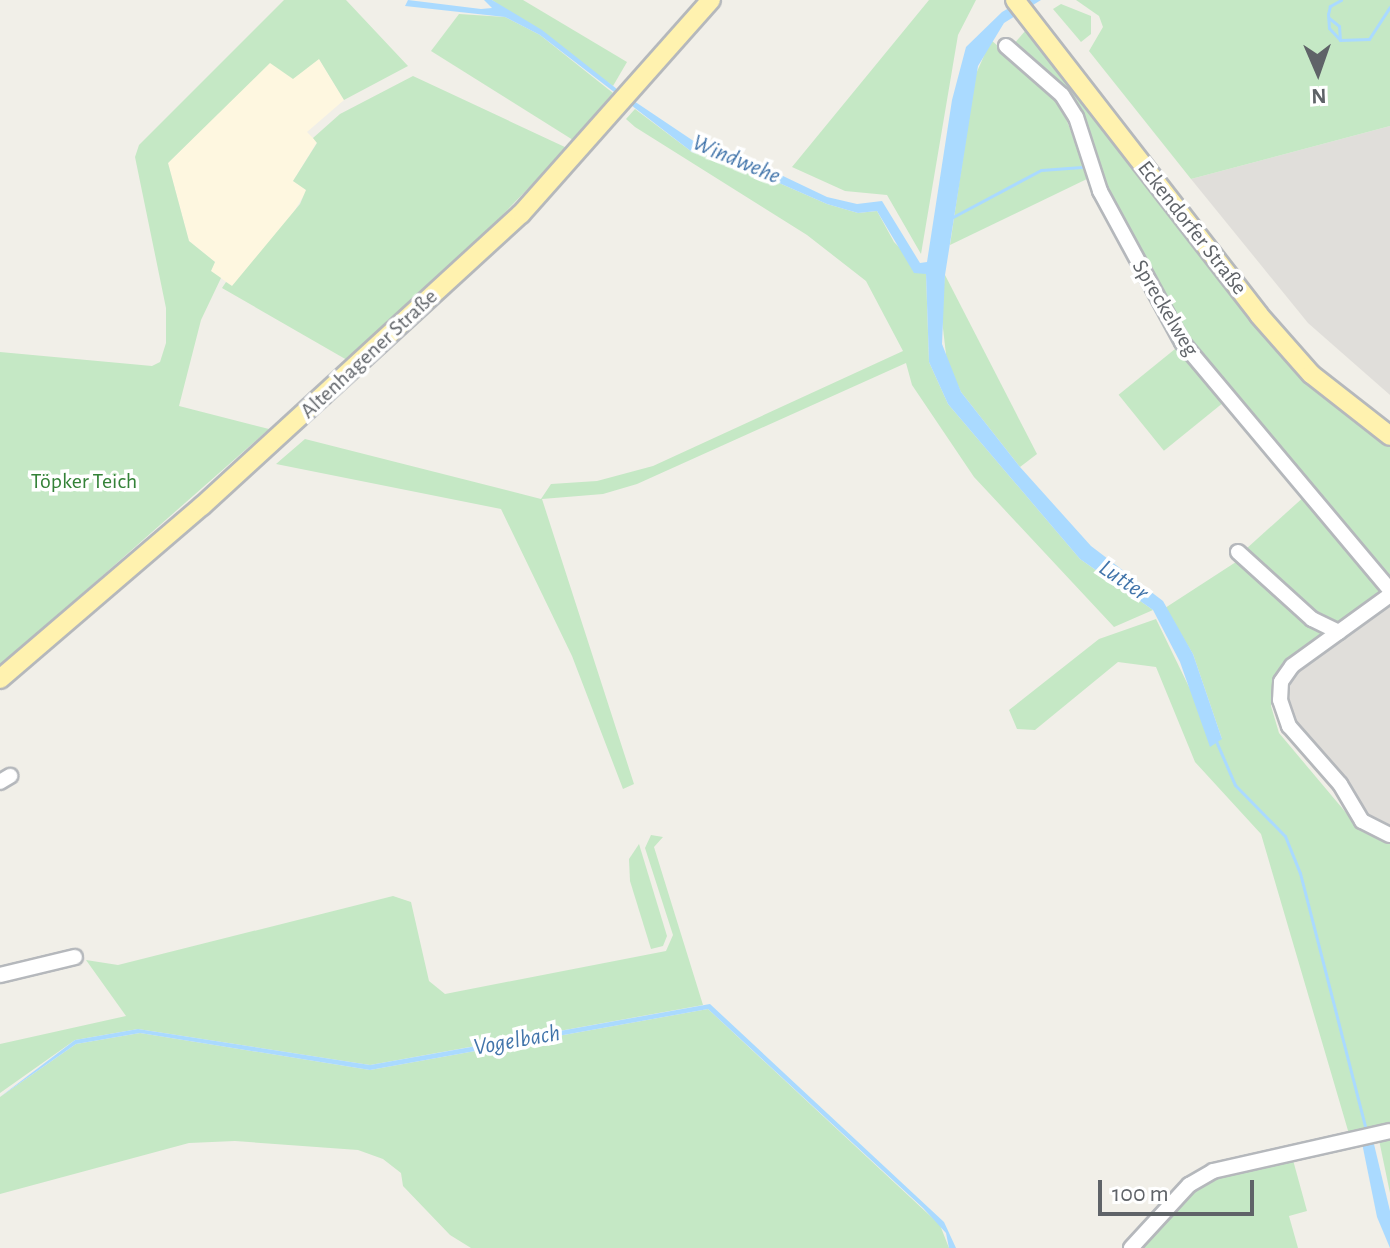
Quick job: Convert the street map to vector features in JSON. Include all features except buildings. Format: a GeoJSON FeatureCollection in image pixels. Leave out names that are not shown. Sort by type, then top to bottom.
{"type":"FeatureCollection","features":[{"type":"Feature","properties":{"kind":"main road","name":"Altenhagener Straße"},"geometry":{"type":"LineString","coordinates":[[0,679],[375,350],[521,214],[638,87],[711,0]]}},
{"type":"Feature","properties":{"kind":"main road","name":"Eckendorfer Straße"},"geometry":{"type":"LineString","coordinates":[[1015,0],[1041,24],[1268,309],[1319,366],[1390,423]]}},
{"type":"Feature","properties":{"kind":"main road","name":"Eckendorfer Straße"},"geometry":{"type":"LineString","coordinates":[[1029,0],[1041,24],[1259,315],[1311,374],[1390,436]]}},
{"type":"Feature","properties":{"kind":"street","name":"Spreckelweg"},"geometry":{"type":"LineString","coordinates":[[1006,46],[1062,95],[1076,117],[1100,191],[1182,342],[1390,592],[1339,632]]}},
{"type":"Feature","properties":{"kind":"street"},"geometry":{"type":"LineString","coordinates":[[1238,552],[1312,619],[1339,632],[1289,668],[1281,682],[1283,712],[1289,726],[1340,784],[1362,821],[1390,835]]}},
{"type":"Feature","properties":{"kind":"street"},"geometry":{"type":"LineString","coordinates":[[0,975],[75,957]]}},
{"type":"Feature","properties":{"kind":"street"},"geometry":{"type":"LineString","coordinates":[[1131,1248],[1189,1185],[1213,1171],[1389,1131]]}},
{"type":"Feature","properties":{"kind":"shaded area"},"geometry":{"type":"Polygon","coordinates":[[[319,59],[344,100],[307,132],[317,142],[293,181],[307,190],[283,230],[232,286],[211,271],[215,262],[189,241],[168,163],[270,62],[319,59]]]}},
{"type":"Feature","properties":{"kind":"shaded area"},"geometry":{"type":"Polygon","coordinates":[[[1390,126],[1390,395],[1308,323],[1191,179],[1390,126]]]}},
{"type":"Feature","properties":{"kind":"shaded area"},"geometry":{"type":"Polygon","coordinates":[[[1390,599],[1390,829],[1365,815],[1346,780],[1293,721],[1286,698],[1295,670],[1390,599]]]}},
{"type":"Feature","properties":{"kind":"green space","name":"Töpker Teich"},"geometry":{"type":"Polygon","coordinates":[[[284,0],[346,0],[408,66],[344,100],[319,59],[293,79],[270,63],[168,163],[189,241],[215,262],[211,271],[221,278],[201,320],[179,406],[269,429],[0,666],[0,352],[152,366],[160,362],[166,343],[166,308],[135,157],[139,145],[284,0]]]}},
{"type":"Feature","properties":{"kind":"green space"},"geometry":{"type":"Polygon","coordinates":[[[492,0],[523,0],[627,62],[613,86],[492,0]]]}},
{"type":"Feature","properties":{"kind":"green space"},"geometry":{"type":"Polygon","coordinates":[[[929,0],[976,0],[958,35],[921,254],[887,195],[845,191],[792,167],[929,0]]]}},
{"type":"Feature","properties":{"kind":"green space"},"geometry":{"type":"Polygon","coordinates":[[[1076,0],[1390,0],[1390,126],[1191,179],[1089,51],[1103,27],[1099,16],[1076,0]]]}},
{"type":"Feature","properties":{"kind":"green space"},"geometry":{"type":"Polygon","coordinates":[[[1061,4],[1091,16],[1091,34],[1081,42],[1053,9],[1061,4]]]}},
{"type":"Feature","properties":{"kind":"green space"},"geometry":{"type":"Polygon","coordinates":[[[459,14],[505,17],[540,35],[613,93],[573,140],[431,51],[459,14]]]}},
{"type":"Feature","properties":{"kind":"green space"},"geometry":{"type":"Polygon","coordinates":[[[1026,30],[1279,354],[1355,422],[1390,446],[1390,585],[1197,359],[1109,202],[1080,112],[1013,45],[1026,30]]]}},
{"type":"Feature","properties":{"kind":"green space"},"geometry":{"type":"Polygon","coordinates":[[[991,40],[1058,98],[1089,178],[950,245],[975,76],[991,40]]]}},
{"type":"Feature","properties":{"kind":"green space"},"geometry":{"type":"Polygon","coordinates":[[[413,76],[567,148],[490,228],[347,360],[222,288],[226,282],[232,286],[300,204],[306,190],[293,181],[317,143],[313,138],[340,114],[413,76]]]}},
{"type":"Feature","properties":{"kind":"green space"},"geometry":{"type":"Polygon","coordinates":[[[635,109],[692,152],[729,161],[827,204],[858,213],[877,211],[894,242],[926,274],[929,362],[948,404],[1080,559],[1153,610],[1114,627],[974,477],[912,385],[906,363],[637,484],[603,494],[542,499],[634,784],[623,789],[572,656],[501,509],[276,464],[305,439],[541,499],[551,484],[597,481],[653,466],[903,351],[866,281],[807,235],[635,127],[626,119],[635,109]]]}},
{"type":"Feature","properties":{"kind":"green space"},"geometry":{"type":"Polygon","coordinates":[[[945,275],[1037,454],[1020,467],[961,392],[947,363],[941,311],[945,275]]]}},
{"type":"Feature","properties":{"kind":"green space"},"geometry":{"type":"Polygon","coordinates":[[[1180,345],[1225,401],[1164,451],[1119,395],[1180,345]]]}},
{"type":"Feature","properties":{"kind":"green space"},"geometry":{"type":"Polygon","coordinates":[[[1306,495],[1385,588],[1334,626],[1321,621],[1246,549],[1306,495]]]}},
{"type":"Feature","properties":{"kind":"green space"},"geometry":{"type":"Polygon","coordinates":[[[1239,560],[1327,631],[1277,671],[1271,706],[1279,733],[1353,821],[1390,840],[1390,1123],[1349,1134],[1261,834],[1195,762],[1156,667],[1118,662],[1035,730],[1017,729],[1009,710],[1099,639],[1156,619],[1189,687],[1222,739],[1193,654],[1165,608],[1239,560]]]}},
{"type":"Feature","properties":{"kind":"green space"},"geometry":{"type":"Polygon","coordinates":[[[651,835],[663,837],[654,847],[703,1005],[370,1065],[138,1029],[75,1040],[0,1093],[0,1044],[126,1016],[86,960],[118,965],[393,896],[411,902],[429,981],[445,994],[666,951],[673,935],[645,848],[651,835]]]}},
{"type":"Feature","properties":{"kind":"green space"},"geometry":{"type":"Polygon","coordinates":[[[639,844],[667,936],[663,946],[651,949],[630,881],[629,859],[639,844]]]}},
{"type":"Feature","properties":{"kind":"green space"},"geometry":{"type":"Polygon","coordinates":[[[708,1009],[940,1225],[949,1248],[471,1248],[450,1235],[403,1186],[401,1173],[383,1159],[358,1150],[235,1141],[189,1143],[0,1194],[0,1097],[76,1044],[140,1033],[370,1070],[708,1009]]]}},
{"type":"Feature","properties":{"kind":"green space"},"geometry":{"type":"Polygon","coordinates":[[[1390,1137],[1390,1193],[1379,1140],[1390,1137]]]}},
{"type":"Feature","properties":{"kind":"green space"},"geometry":{"type":"Polygon","coordinates":[[[1293,1160],[1307,1211],[1289,1216],[1298,1248],[1142,1248],[1205,1180],[1293,1160]]]}},
{"type":"Feature","properties":{"kind":"water","name":"Windwehe"},"geometry":{"type":"Polygon","coordinates":[[[408,0],[481,9],[492,8],[484,0],[492,0],[542,30],[622,93],[695,142],[735,153],[827,197],[857,204],[882,201],[920,263],[927,262],[952,100],[966,47],[1002,12],[1023,0],[1041,0],[1004,23],[978,66],[945,275],[942,344],[961,392],[1020,467],[1091,546],[1163,601],[1193,654],[1222,739],[1210,747],[1180,662],[1153,610],[1080,559],[948,404],[929,362],[926,274],[914,273],[877,211],[858,213],[827,204],[729,161],[692,152],[540,35],[505,17],[405,6],[408,0]]]}},
{"type":"Feature","properties":{"kind":"water","name":"Vogelbach"},"geometry":{"type":"Polygon","coordinates":[[[710,1004],[944,1222],[956,1248],[949,1248],[946,1233],[923,1208],[708,1009],[370,1070],[140,1033],[76,1044],[0,1097],[75,1040],[138,1029],[370,1065],[710,1004]]]}},
{"type":"Feature","properties":{"kind":"water"},"geometry":{"type":"Polygon","coordinates":[[[1373,1140],[1390,1211],[1390,1248],[1377,1217],[1362,1143],[1373,1140]]]}},
{"type":"Feature","properties":{"kind":"waterway"},"geometry":{"type":"LineString","coordinates":[[1341,0],[1330,6],[1328,14],[1329,28],[1340,40],[1369,39],[1390,7]]}},
{"type":"Feature","properties":{"kind":"waterway"},"geometry":{"type":"LineString","coordinates":[[1329,18],[1339,26],[1340,40]]}},
{"type":"Feature","properties":{"kind":"waterway"},"geometry":{"type":"LineString","coordinates":[[951,218],[1041,170],[1082,167]]}},
{"type":"Feature","properties":{"kind":"waterway","name":"Lutter"},"geometry":{"type":"LineString","coordinates":[[1216,741],[1235,785],[1285,836],[1300,873],[1366,1130]]}}]}
